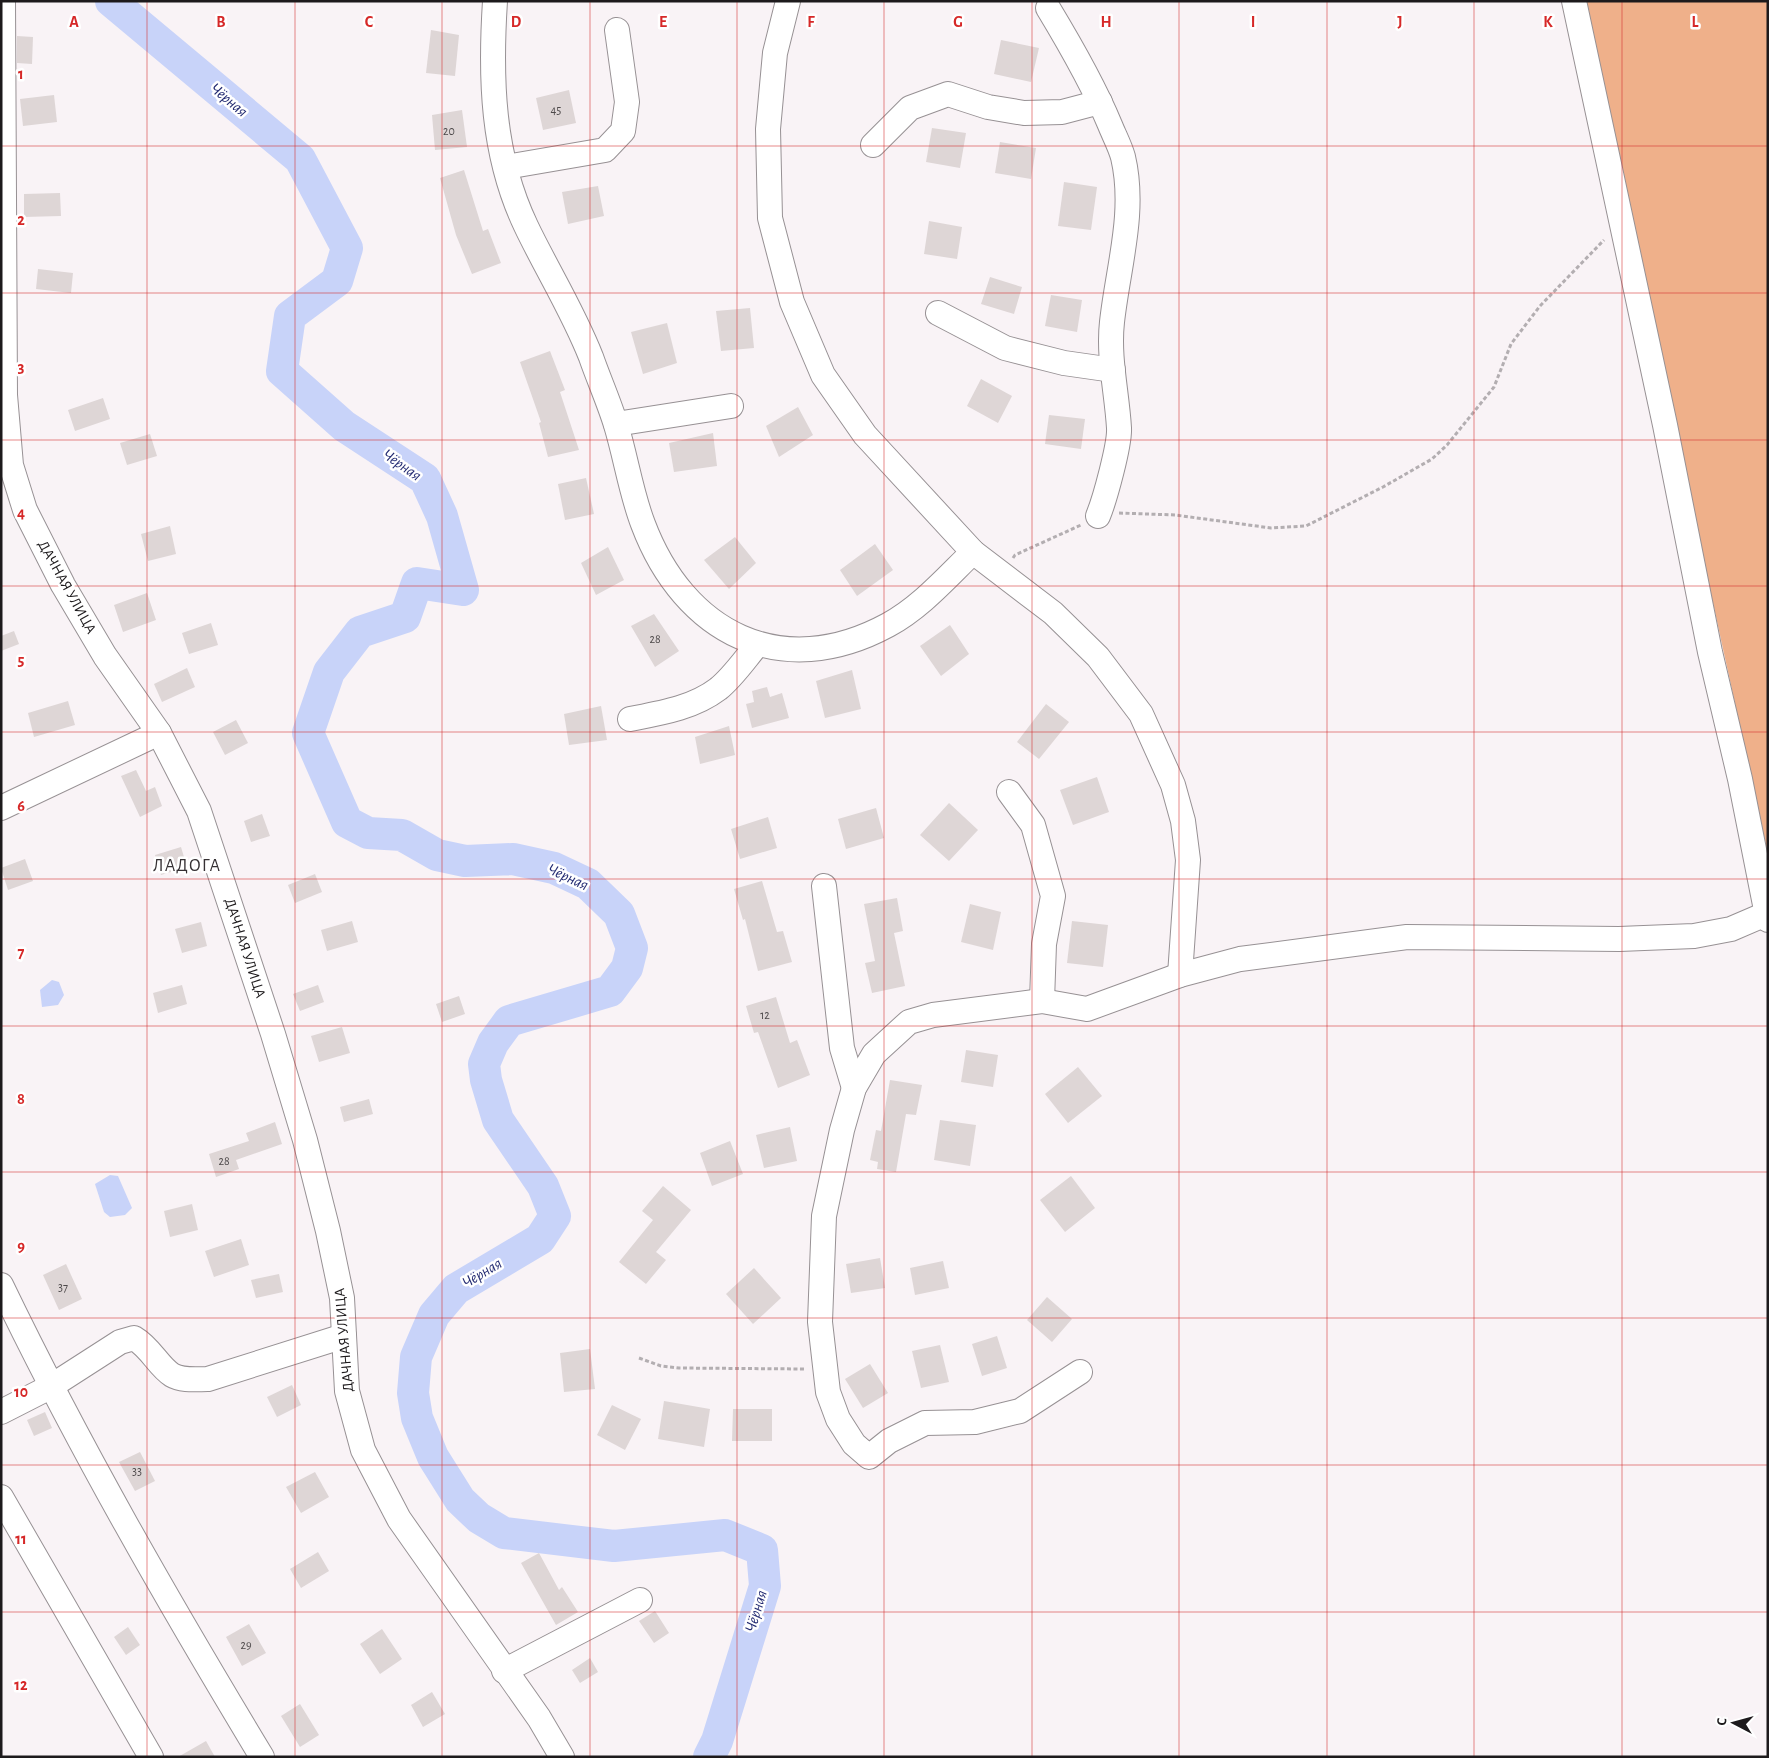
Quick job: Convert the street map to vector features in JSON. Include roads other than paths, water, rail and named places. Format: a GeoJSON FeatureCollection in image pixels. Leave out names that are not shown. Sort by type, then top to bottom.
{"type":"FeatureCollection","features":[{"type":"Feature","properties":{"kind":"street","name":"ДАЧНАЯ УЛИЦА"},"geometry":{"type":"LineString","coordinates":[[3,1],[5,395],[11,465],[25,510],[63,585],[105,656],[159,733],[199,811],[273,1034],[305,1140],[328,1231],[342,1298],[347,1391],[363,1450],[399,1519],[538,1718],[562,1757]]}},
{"type":"Feature","properties":{"kind":"street"},"geometry":{"type":"LineString","coordinates":[[495,1],[492,56],[494,106],[498,135],[506,167],[525,224],[584,338],[616,424],[643,524],[666,571],[692,605],[722,629],[757,645],[827,648],[887,626],[915,607],[973,552]]}},
{"type":"Feature","properties":{"kind":"street"},"geometry":{"type":"LineString","coordinates":[[788,1],[775,53],[768,138],[770,218],[792,302],[823,375],[865,435],[973,552],[1053,613],[1098,657],[1141,714],[1173,785],[1183,821],[1188,860],[1180,974]]}},
{"type":"Feature","properties":{"kind":"street"},"geometry":{"type":"LineString","coordinates":[[1080,1372],[1020,1411],[975,1422],[925,1423],[890,1441],[869,1457],[854,1444],[838,1419],[828,1392],[820,1322],[824,1216],[842,1130],[854,1088],[874,1054],[909,1022],[942,1014],[1042,1001],[1087,1009],[1180,974],[1240,959],[1406,937],[1619,938],[1694,936],[1731,929],[1767,917],[1740,779],[1710,652],[1622,222],[1574,1]]}},
{"type":"Feature","properties":{"kind":"street"},"geometry":{"type":"LineString","coordinates":[[1048,8],[1077,56],[1100,102],[1122,156],[1128,194],[1127,224],[1112,323],[1113,370],[1119,430],[1103,503],[1098,516]]}},
{"type":"Feature","properties":{"kind":"street"},"geometry":{"type":"LineString","coordinates":[[506,167],[605,150],[623,131],[627,102],[617,30]]}},
{"type":"Feature","properties":{"kind":"street"},"geometry":{"type":"LineString","coordinates":[[873,145],[910,108],[948,94],[988,107],[1024,113],[1062,112],[1100,102]]}},
{"type":"Feature","properties":{"kind":"street"},"geometry":{"type":"LineString","coordinates":[[938,313],[1005,348],[1064,363],[1113,370]]}},
{"type":"Feature","properties":{"kind":"street"},"geometry":{"type":"LineString","coordinates":[[616,424],[731,406]]}},
{"type":"Feature","properties":{"kind":"street"},"geometry":{"type":"LineString","coordinates":[[630,719],[668,712],[700,701],[720,688],[757,645]]}},
{"type":"Feature","properties":{"kind":"street"},"geometry":{"type":"LineString","coordinates":[[1,808],[159,733]]}},
{"type":"Feature","properties":{"kind":"street"},"geometry":{"type":"LineString","coordinates":[[1009,792],[1033,825],[1053,896],[1044,944],[1042,1001]]}},
{"type":"Feature","properties":{"kind":"street"},"geometry":{"type":"LineString","coordinates":[[824,886],[842,1048],[854,1088]]}},
{"type":"Feature","properties":{"kind":"street"},"geometry":{"type":"LineString","coordinates":[[1,1285],[50,1387],[192,1641],[262,1757]]}},
{"type":"Feature","properties":{"kind":"street"},"geometry":{"type":"LineString","coordinates":[[1,1412],[50,1387],[120,1342],[134,1338],[144,1344],[172,1375],[189,1380],[208,1379],[344,1336]]}},
{"type":"Feature","properties":{"kind":"street"},"geometry":{"type":"LineString","coordinates":[[1,1497],[151,1757]]}},
{"type":"Feature","properties":{"kind":"street"},"geometry":{"type":"LineString","coordinates":[[504,1671],[640,1600]]}},
{"type":"Feature","properties":{"kind":"water"},"geometry":{"type":"Polygon","coordinates":[[[52,980],[59,982],[64,995],[58,1005],[42,1007],[40,990],[52,980]]]}},
{"type":"Feature","properties":{"kind":"water"},"geometry":{"type":"Polygon","coordinates":[[[110,1175],[118,1176],[132,1208],[125,1215],[110,1217],[104,1212],[95,1184],[110,1175]]]}},
{"type":"Feature","properties":{"kind":"waterway","name":"Чёрная"},"geometry":{"type":"LineString","coordinates":[[111,1],[300,159],[347,248],[337,281],[290,316],[282,371],[344,426],[425,479],[442,516],[463,590],[417,583],[405,617],[360,632],[329,672],[308,733],[347,822],[368,833],[402,835],[437,855],[465,861],[513,859],[554,868],[588,884],[619,914],[632,948],[627,968],[610,991],[509,1021],[493,1043],[484,1064],[486,1080],[498,1120],[543,1186],[555,1216],[540,1239],[456,1289],[434,1315],[416,1357],[413,1393],[417,1418],[433,1457],[460,1500],[479,1518],[504,1533],[614,1546],[725,1535],[762,1550],[765,1586],[717,1741],[709,1757]]}},
{"type":"Feature","properties":{"kind":"district","name":"ЛАДОГА"},"geometry":{"type":"Point","coordinates":[187,866]}}]}
